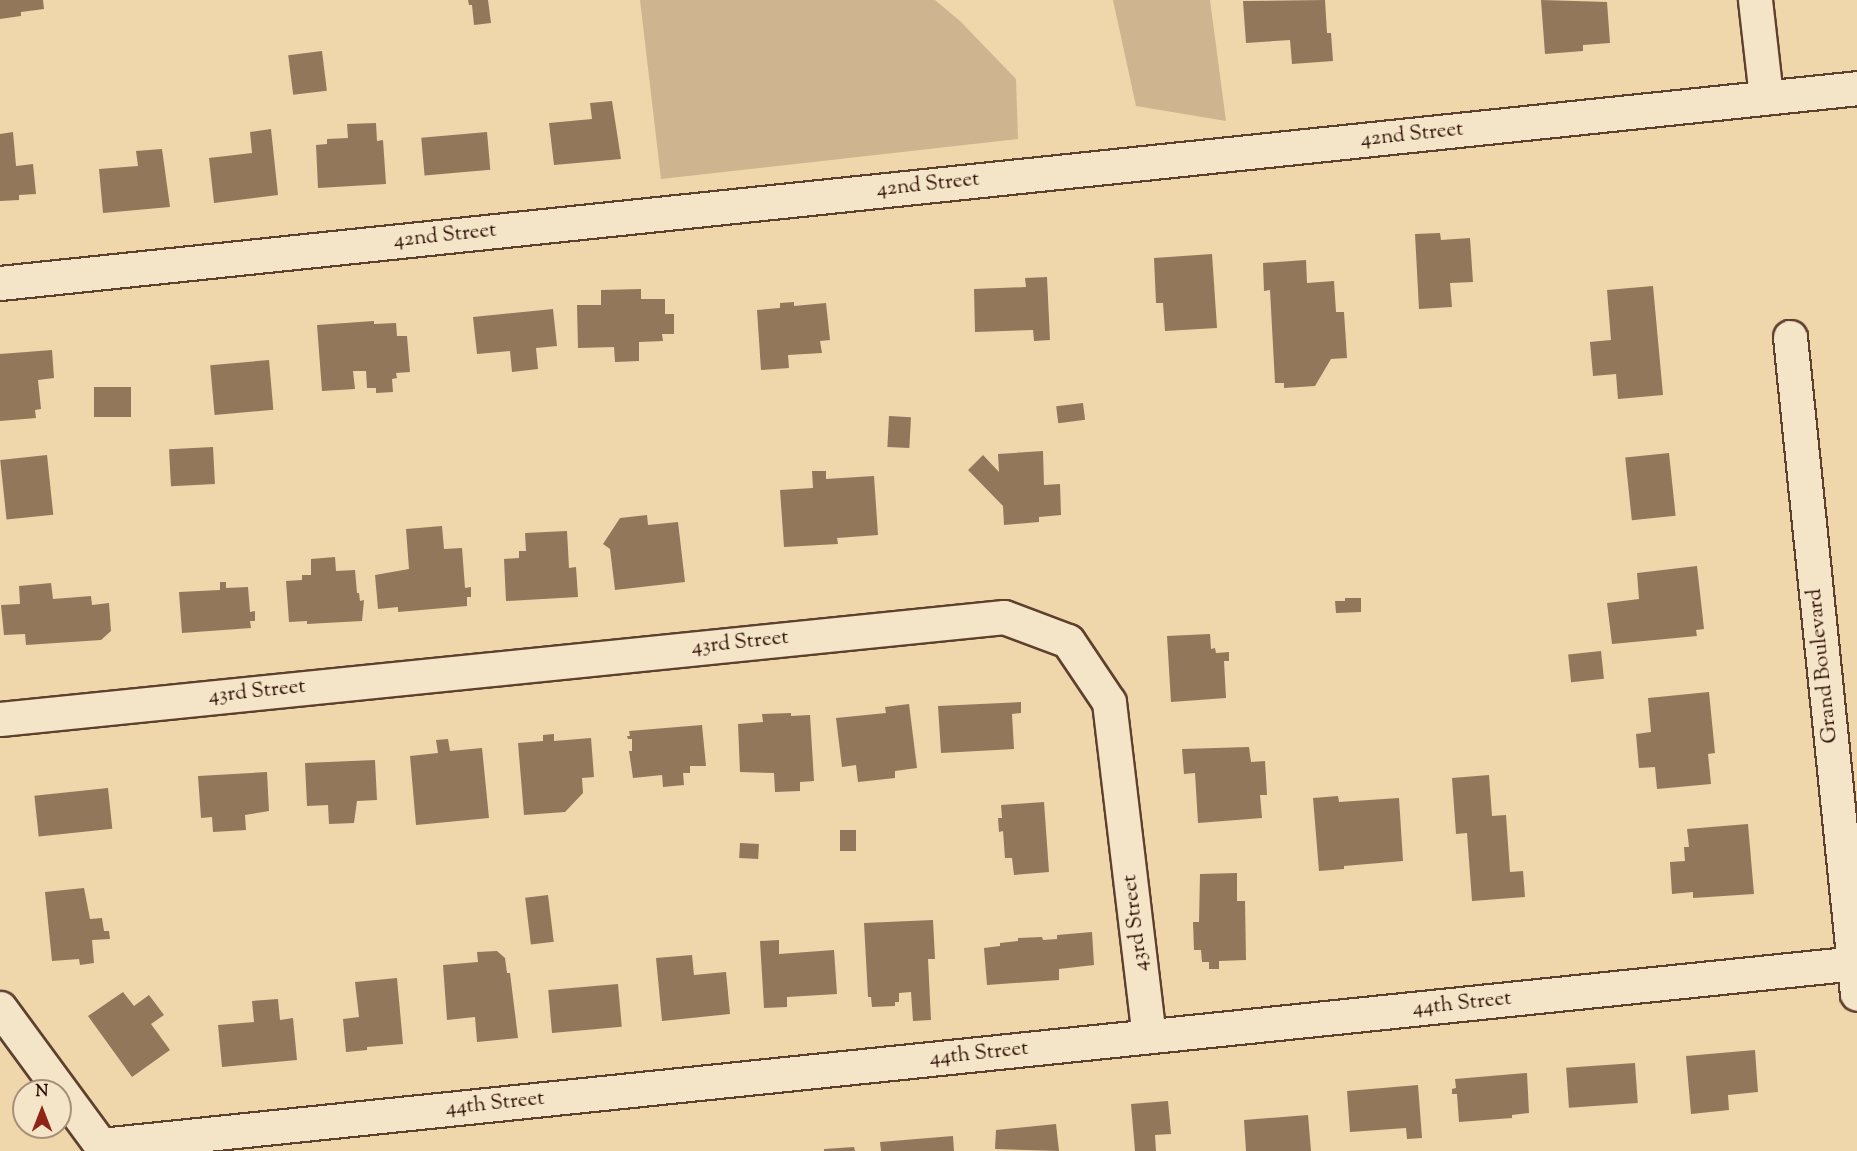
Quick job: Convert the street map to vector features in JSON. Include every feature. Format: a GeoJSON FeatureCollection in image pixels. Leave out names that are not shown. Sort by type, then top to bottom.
{"type":"FeatureCollection","features":[{"type":"Feature","properties":{"kind":"street"},"geometry":{"type":"LineString","coordinates":[[1755,0],[1766,97]]}},
{"type":"Feature","properties":{"kind":"street","name":"42nd Street"},"geometry":{"type":"LineString","coordinates":[[0,283],[1857,88]]}},
{"type":"Feature","properties":{"kind":"street","name":"Grand Boulevard"},"geometry":{"type":"LineString","coordinates":[[1790,338],[1856,973]]}},
{"type":"Feature","properties":{"kind":"street","name":"43rd Street"},"geometry":{"type":"LineString","coordinates":[[0,718],[1004,616],[1068,641],[1109,702],[1149,1036]]}},
{"type":"Feature","properties":{"kind":"street","name":"44th Street"},"geometry":{"type":"LineString","coordinates":[[103,1148],[1149,1036],[1856,973]]}},
{"type":"Feature","properties":{"kind":"street"},"geometry":{"type":"LineString","coordinates":[[0,1008],[103,1148]]}},
{"type":"Feature","properties":{"kind":"shaded area"},"geometry":{"type":"Polygon","coordinates":[[[640,0],[935,0],[960,21],[1016,79],[1018,139],[661,179],[640,0]]]}},
{"type":"Feature","properties":{"kind":"shaded area"},"geometry":{"type":"Polygon","coordinates":[[[1113,0],[1210,0],[1226,121],[1136,106],[1113,0]]]}},
{"type":"Feature","properties":{"kind":"building"},"geometry":{"type":"Polygon","coordinates":[[[0,0],[43,0],[44,9],[21,12],[21,16],[0,19],[0,0]]]}},
{"type":"Feature","properties":{"kind":"building"},"geometry":{"type":"Polygon","coordinates":[[[468,0],[488,0],[491,23],[474,25],[472,5],[469,5],[468,0]]]}},
{"type":"Feature","properties":{"kind":"building"},"geometry":{"type":"Polygon","coordinates":[[[1325,0],[1327,33],[1331,33],[1333,61],[1292,64],[1290,40],[1246,43],[1243,1],[1325,0]]]}},
{"type":"Feature","properties":{"kind":"building"},"geometry":{"type":"Polygon","coordinates":[[[1541,0],[1607,2],[1610,43],[1583,45],[1583,51],[1545,54],[1541,0]]]}},
{"type":"Feature","properties":{"kind":"building"},"geometry":{"type":"Polygon","coordinates":[[[322,51],[327,91],[293,95],[288,55],[322,51]]]}},
{"type":"Feature","properties":{"kind":"building"},"geometry":{"type":"Polygon","coordinates":[[[612,101],[621,159],[554,165],[549,123],[592,119],[590,103],[612,101]]]}},
{"type":"Feature","properties":{"kind":"building"},"geometry":{"type":"Polygon","coordinates":[[[376,123],[377,141],[383,140],[386,184],[318,188],[316,145],[327,144],[327,139],[348,138],[347,124],[376,123]]]}},
{"type":"Feature","properties":{"kind":"building"},"geometry":{"type":"Polygon","coordinates":[[[271,129],[278,195],[214,203],[209,158],[252,153],[250,132],[271,129]]]}},
{"type":"Feature","properties":{"kind":"building"},"geometry":{"type":"Polygon","coordinates":[[[13,132],[16,166],[33,164],[36,194],[19,195],[19,200],[0,201],[0,134],[13,132]]]}},
{"type":"Feature","properties":{"kind":"building"},"geometry":{"type":"Polygon","coordinates":[[[487,132],[490,170],[425,176],[421,138],[487,132]]]}},
{"type":"Feature","properties":{"kind":"building"},"geometry":{"type":"Polygon","coordinates":[[[162,149],[170,207],[103,213],[99,169],[138,166],[136,151],[162,149]]]}},
{"type":"Feature","properties":{"kind":"building"},"geometry":{"type":"Polygon","coordinates":[[[1440,233],[1441,240],[1470,238],[1473,282],[1450,283],[1452,307],[1419,309],[1415,234],[1440,233]]]}},
{"type":"Feature","properties":{"kind":"building"},"geometry":{"type":"Polygon","coordinates":[[[1212,254],[1217,328],[1165,331],[1163,303],[1156,303],[1154,258],[1212,254]]]}},
{"type":"Feature","properties":{"kind":"building"},"geometry":{"type":"Polygon","coordinates":[[[1306,260],[1307,283],[1334,281],[1336,312],[1344,312],[1347,358],[1331,359],[1315,386],[1284,388],[1284,383],[1275,383],[1270,290],[1264,291],[1263,263],[1306,260]]]}},
{"type":"Feature","properties":{"kind":"building"},"geometry":{"type":"Polygon","coordinates":[[[1047,277],[1050,340],[1034,341],[1033,330],[975,332],[974,289],[1026,287],[1025,278],[1047,277]]]}},
{"type":"Feature","properties":{"kind":"building"},"geometry":{"type":"Polygon","coordinates":[[[1653,286],[1663,395],[1618,399],[1616,374],[1593,376],[1590,342],[1611,340],[1607,290],[1653,286]]]}},
{"type":"Feature","properties":{"kind":"building"},"geometry":{"type":"Polygon","coordinates":[[[641,289],[641,299],[665,299],[665,314],[674,314],[674,334],[662,334],[663,341],[639,342],[639,361],[615,362],[614,347],[578,348],[577,305],[601,305],[601,290],[641,289]]]}},
{"type":"Feature","properties":{"kind":"building"},"geometry":{"type":"Polygon","coordinates":[[[794,302],[794,306],[826,303],[830,340],[820,341],[822,353],[788,355],[789,368],[761,370],[757,310],[780,308],[780,303],[794,302]]]}},
{"type":"Feature","properties":{"kind":"building"},"geometry":{"type":"Polygon","coordinates":[[[553,309],[557,346],[536,348],[538,369],[512,372],[510,351],[477,354],[473,317],[553,309]]]}},
{"type":"Feature","properties":{"kind":"building"},"geometry":{"type":"Polygon","coordinates":[[[374,321],[374,324],[396,323],[397,336],[407,336],[410,372],[396,373],[397,378],[392,379],[393,392],[376,393],[376,388],[367,388],[366,371],[353,371],[355,389],[322,391],[317,325],[374,321]]]}},
{"type":"Feature","properties":{"kind":"building"},"geometry":{"type":"Polygon","coordinates":[[[52,350],[54,378],[38,380],[41,409],[35,410],[36,418],[0,421],[0,354],[52,350]]]}},
{"type":"Feature","properties":{"kind":"building"},"geometry":{"type":"Polygon","coordinates":[[[269,360],[273,410],[215,415],[210,365],[269,360]]]}},
{"type":"Feature","properties":{"kind":"building"},"geometry":{"type":"Polygon","coordinates":[[[94,387],[131,387],[131,417],[94,417],[94,387]]]}},
{"type":"Feature","properties":{"kind":"building"},"geometry":{"type":"Polygon","coordinates":[[[1083,403],[1085,420],[1058,423],[1056,406],[1083,403]]]}},
{"type":"Feature","properties":{"kind":"building"},"geometry":{"type":"Polygon","coordinates":[[[889,416],[911,417],[909,448],[887,447],[889,416]]]}},
{"type":"Feature","properties":{"kind":"building"},"geometry":{"type":"Polygon","coordinates":[[[213,447],[215,484],[171,486],[169,449],[213,447]]]}},
{"type":"Feature","properties":{"kind":"building"},"geometry":{"type":"Polygon","coordinates":[[[1043,451],[1044,485],[1060,484],[1061,515],[1039,517],[1039,522],[1004,525],[1003,506],[968,470],[983,455],[999,472],[998,454],[1043,451]]]}},
{"type":"Feature","properties":{"kind":"building"},"geometry":{"type":"Polygon","coordinates":[[[1669,453],[1676,516],[1632,520],[1625,458],[1669,453]]]}},
{"type":"Feature","properties":{"kind":"building"},"geometry":{"type":"Polygon","coordinates":[[[47,455],[53,515],[7,520],[0,460],[47,455]]]}},
{"type":"Feature","properties":{"kind":"building"},"geometry":{"type":"Polygon","coordinates":[[[812,471],[826,471],[826,479],[874,476],[878,535],[837,538],[838,544],[784,547],[780,490],[813,488],[812,471]]]}},
{"type":"Feature","properties":{"kind":"building"},"geometry":{"type":"Polygon","coordinates":[[[647,515],[648,525],[678,522],[685,582],[615,590],[610,549],[603,544],[620,518],[647,515]]]}},
{"type":"Feature","properties":{"kind":"building"},"geometry":{"type":"Polygon","coordinates":[[[442,526],[444,549],[462,548],[465,588],[471,587],[471,597],[467,597],[467,606],[398,612],[398,607],[378,609],[375,575],[409,569],[406,529],[442,526]]]}},
{"type":"Feature","properties":{"kind":"building"},"geometry":{"type":"Polygon","coordinates":[[[567,531],[569,568],[576,567],[578,597],[506,601],[504,559],[519,558],[519,551],[526,551],[525,533],[567,531]]]}},
{"type":"Feature","properties":{"kind":"building"},"geometry":{"type":"Polygon","coordinates":[[[335,557],[336,571],[355,570],[357,593],[359,593],[360,601],[364,600],[362,621],[307,624],[307,621],[289,622],[286,581],[302,580],[302,575],[311,575],[311,559],[335,557]]]}},
{"type":"Feature","properties":{"kind":"building"},"geometry":{"type":"Polygon","coordinates":[[[1697,566],[1704,629],[1696,630],[1697,636],[1612,644],[1607,603],[1639,599],[1637,573],[1697,566]]]}},
{"type":"Feature","properties":{"kind":"building"},"geometry":{"type":"Polygon","coordinates":[[[220,582],[226,582],[226,588],[248,587],[250,612],[255,611],[255,621],[250,621],[251,628],[182,633],[179,592],[220,590],[220,582]]]}},
{"type":"Feature","properties":{"kind":"building"},"geometry":{"type":"Polygon","coordinates":[[[51,583],[53,599],[91,596],[92,605],[109,603],[111,631],[101,640],[26,645],[25,634],[4,635],[1,605],[20,604],[19,586],[51,583]]]}},
{"type":"Feature","properties":{"kind":"building"},"geometry":{"type":"Polygon","coordinates":[[[1345,598],[1361,598],[1361,612],[1336,613],[1335,601],[1345,601],[1345,598]]]}},
{"type":"Feature","properties":{"kind":"building"},"geometry":{"type":"Polygon","coordinates":[[[1210,634],[1211,649],[1215,648],[1216,653],[1229,652],[1229,661],[1224,661],[1226,698],[1171,702],[1167,636],[1210,634]]]}},
{"type":"Feature","properties":{"kind":"building"},"geometry":{"type":"Polygon","coordinates":[[[1601,651],[1604,679],[1571,682],[1568,654],[1601,651]]]}},
{"type":"Feature","properties":{"kind":"building"},"geometry":{"type":"Polygon","coordinates":[[[1709,692],[1715,753],[1708,754],[1711,784],[1657,789],[1655,767],[1639,768],[1636,734],[1651,732],[1648,698],[1709,692]]]}},
{"type":"Feature","properties":{"kind":"building"},"geometry":{"type":"Polygon","coordinates":[[[1021,702],[1021,713],[1012,714],[1014,749],[941,753],[938,706],[1021,702]]]}},
{"type":"Feature","properties":{"kind":"building"},"geometry":{"type":"Polygon","coordinates":[[[909,704],[917,768],[895,771],[895,778],[858,782],[856,765],[842,767],[836,718],[886,713],[885,707],[909,704]]]}},
{"type":"Feature","properties":{"kind":"building"},"geometry":{"type":"Polygon","coordinates":[[[791,713],[791,716],[810,715],[814,781],[800,782],[800,791],[775,792],[774,773],[740,772],[738,724],[763,722],[762,714],[791,713]]]}},
{"type":"Feature","properties":{"kind":"building"},"geometry":{"type":"Polygon","coordinates":[[[702,725],[706,766],[690,766],[690,773],[683,773],[684,785],[663,787],[662,775],[633,778],[629,751],[632,751],[632,739],[628,739],[627,736],[630,736],[629,731],[702,725]]]}},
{"type":"Feature","properties":{"kind":"building"},"geometry":{"type":"Polygon","coordinates":[[[554,734],[554,741],[591,738],[594,777],[582,778],[583,793],[565,812],[524,815],[518,743],[543,741],[543,735],[554,734]]]}},
{"type":"Feature","properties":{"kind":"building"},"geometry":{"type":"Polygon","coordinates":[[[448,739],[450,751],[482,748],[489,818],[416,825],[410,756],[438,753],[436,740],[448,739]]]}},
{"type":"Feature","properties":{"kind":"building"},"geometry":{"type":"Polygon","coordinates":[[[1249,747],[1251,762],[1265,761],[1267,795],[1260,795],[1262,818],[1198,823],[1195,773],[1184,774],[1182,749],[1249,747]]]}},
{"type":"Feature","properties":{"kind":"building"},"geometry":{"type":"Polygon","coordinates":[[[375,760],[377,800],[357,801],[354,823],[329,824],[328,805],[307,806],[305,763],[375,760]]]}},
{"type":"Feature","properties":{"kind":"building"},"geometry":{"type":"Polygon","coordinates":[[[267,772],[269,811],[245,815],[246,830],[213,832],[212,817],[201,818],[198,776],[267,772]]]}},
{"type":"Feature","properties":{"kind":"building"},"geometry":{"type":"Polygon","coordinates":[[[1489,775],[1492,816],[1506,815],[1510,872],[1523,871],[1525,897],[1472,901],[1467,833],[1456,834],[1452,778],[1489,775]]]}},
{"type":"Feature","properties":{"kind":"building"},"geometry":{"type":"Polygon","coordinates":[[[108,788],[112,829],[39,837],[34,796],[108,788]]]}},
{"type":"Feature","properties":{"kind":"building"},"geometry":{"type":"Polygon","coordinates":[[[1338,796],[1339,802],[1399,798],[1403,861],[1344,866],[1344,869],[1319,871],[1313,798],[1338,796]]]}},
{"type":"Feature","properties":{"kind":"building"},"geometry":{"type":"Polygon","coordinates":[[[1044,802],[1049,872],[1014,875],[1012,858],[1005,858],[1003,831],[999,832],[998,818],[1002,818],[1001,805],[1044,802]]]}},
{"type":"Feature","properties":{"kind":"building"},"geometry":{"type":"Polygon","coordinates":[[[1748,824],[1754,894],[1693,898],[1693,892],[1672,894],[1670,862],[1685,861],[1684,847],[1689,847],[1687,829],[1748,824]]]}},
{"type":"Feature","properties":{"kind":"building"},"geometry":{"type":"Polygon","coordinates":[[[840,830],[856,830],[856,851],[840,851],[840,830]]]}},
{"type":"Feature","properties":{"kind":"building"},"geometry":{"type":"Polygon","coordinates":[[[740,843],[759,844],[758,859],[739,858],[740,843]]]}},
{"type":"Feature","properties":{"kind":"building"},"geometry":{"type":"Polygon","coordinates":[[[1237,873],[1237,901],[1245,901],[1246,960],[1219,961],[1219,969],[1209,969],[1209,962],[1202,962],[1201,950],[1194,950],[1193,922],[1199,922],[1200,874],[1237,873]]]}},
{"type":"Feature","properties":{"kind":"building"},"geometry":{"type":"Polygon","coordinates":[[[84,888],[90,919],[102,918],[104,931],[109,931],[110,939],[92,940],[94,963],[80,965],[79,959],[52,961],[45,892],[84,888]]]}},
{"type":"Feature","properties":{"kind":"building"},"geometry":{"type":"Polygon","coordinates":[[[548,895],[554,942],[531,944],[525,898],[548,895]]]}},
{"type":"Feature","properties":{"kind":"building"},"geometry":{"type":"Polygon","coordinates":[[[933,920],[935,959],[928,959],[931,1020],[913,1021],[911,992],[899,993],[899,1002],[895,1002],[895,1006],[872,1007],[871,997],[868,997],[864,923],[933,920]]]}},
{"type":"Feature","properties":{"kind":"building"},"geometry":{"type":"Polygon","coordinates":[[[1092,932],[1094,965],[1059,969],[1059,980],[987,985],[984,948],[1018,941],[1018,938],[1057,939],[1057,935],[1092,932]]]}},
{"type":"Feature","properties":{"kind":"building"},"geometry":{"type":"Polygon","coordinates":[[[779,940],[779,954],[834,950],[837,994],[787,997],[787,1007],[764,1008],[760,941],[779,940]]]}},
{"type":"Feature","properties":{"kind":"building"},"geometry":{"type":"Polygon","coordinates":[[[497,951],[505,958],[507,973],[510,973],[518,1038],[477,1042],[475,1017],[447,1020],[443,965],[478,962],[477,952],[497,951]]]}},
{"type":"Feature","properties":{"kind":"building"},"geometry":{"type":"Polygon","coordinates":[[[692,955],[694,975],[726,972],[730,1014],[662,1021],[656,958],[692,955]]]}},
{"type":"Feature","properties":{"kind":"building"},"geometry":{"type":"Polygon","coordinates":[[[397,978],[403,1044],[367,1047],[367,1050],[346,1052],[343,1019],[359,1017],[355,982],[397,978]]]}},
{"type":"Feature","properties":{"kind":"building"},"geometry":{"type":"Polygon","coordinates":[[[618,984],[622,1027],[552,1033],[548,990],[618,984]]]}},
{"type":"Feature","properties":{"kind":"building"},"geometry":{"type":"Polygon","coordinates":[[[123,992],[134,1006],[149,995],[164,1015],[151,1024],[170,1050],[132,1077],[88,1016],[123,992]]]}},
{"type":"Feature","properties":{"kind":"building"},"geometry":{"type":"Polygon","coordinates":[[[278,999],[280,1020],[293,1018],[297,1060],[222,1067],[218,1025],[254,1022],[252,1001],[278,999]]]}},
{"type":"Feature","properties":{"kind":"building"},"geometry":{"type":"Polygon","coordinates":[[[1755,1050],[1758,1092],[1728,1095],[1729,1110],[1691,1114],[1686,1056],[1755,1050]]]}},
{"type":"Feature","properties":{"kind":"building"},"geometry":{"type":"Polygon","coordinates":[[[1635,1063],[1638,1103],[1569,1108],[1566,1068],[1635,1063]]]}},
{"type":"Feature","properties":{"kind":"building"},"geometry":{"type":"Polygon","coordinates":[[[1527,1073],[1529,1113],[1512,1115],[1512,1118],[1459,1122],[1457,1094],[1452,1094],[1452,1089],[1456,1088],[1455,1079],[1527,1073]]]}},
{"type":"Feature","properties":{"kind":"building"},"geometry":{"type":"Polygon","coordinates":[[[1418,1085],[1422,1138],[1407,1139],[1406,1128],[1350,1132],[1347,1091],[1418,1085]]]}},
{"type":"Feature","properties":{"kind":"building"},"geometry":{"type":"Polygon","coordinates":[[[1168,1101],[1171,1134],[1155,1135],[1156,1151],[1135,1151],[1131,1104],[1168,1101]]]}},
{"type":"Feature","properties":{"kind":"building"},"geometry":{"type":"Polygon","coordinates":[[[1308,1115],[1311,1151],[1246,1151],[1244,1120],[1308,1115]]]}},
{"type":"Feature","properties":{"kind":"building"},"geometry":{"type":"Polygon","coordinates":[[[1056,1124],[1059,1151],[995,1149],[996,1130],[1056,1124]]]}},
{"type":"Feature","properties":{"kind":"building"},"geometry":{"type":"Polygon","coordinates":[[[953,1136],[954,1151],[881,1151],[880,1142],[953,1136]]]}},
{"type":"Feature","properties":{"kind":"building"},"geometry":{"type":"Polygon","coordinates":[[[854,1147],[855,1151],[824,1151],[824,1149],[854,1147]]]}}]}
